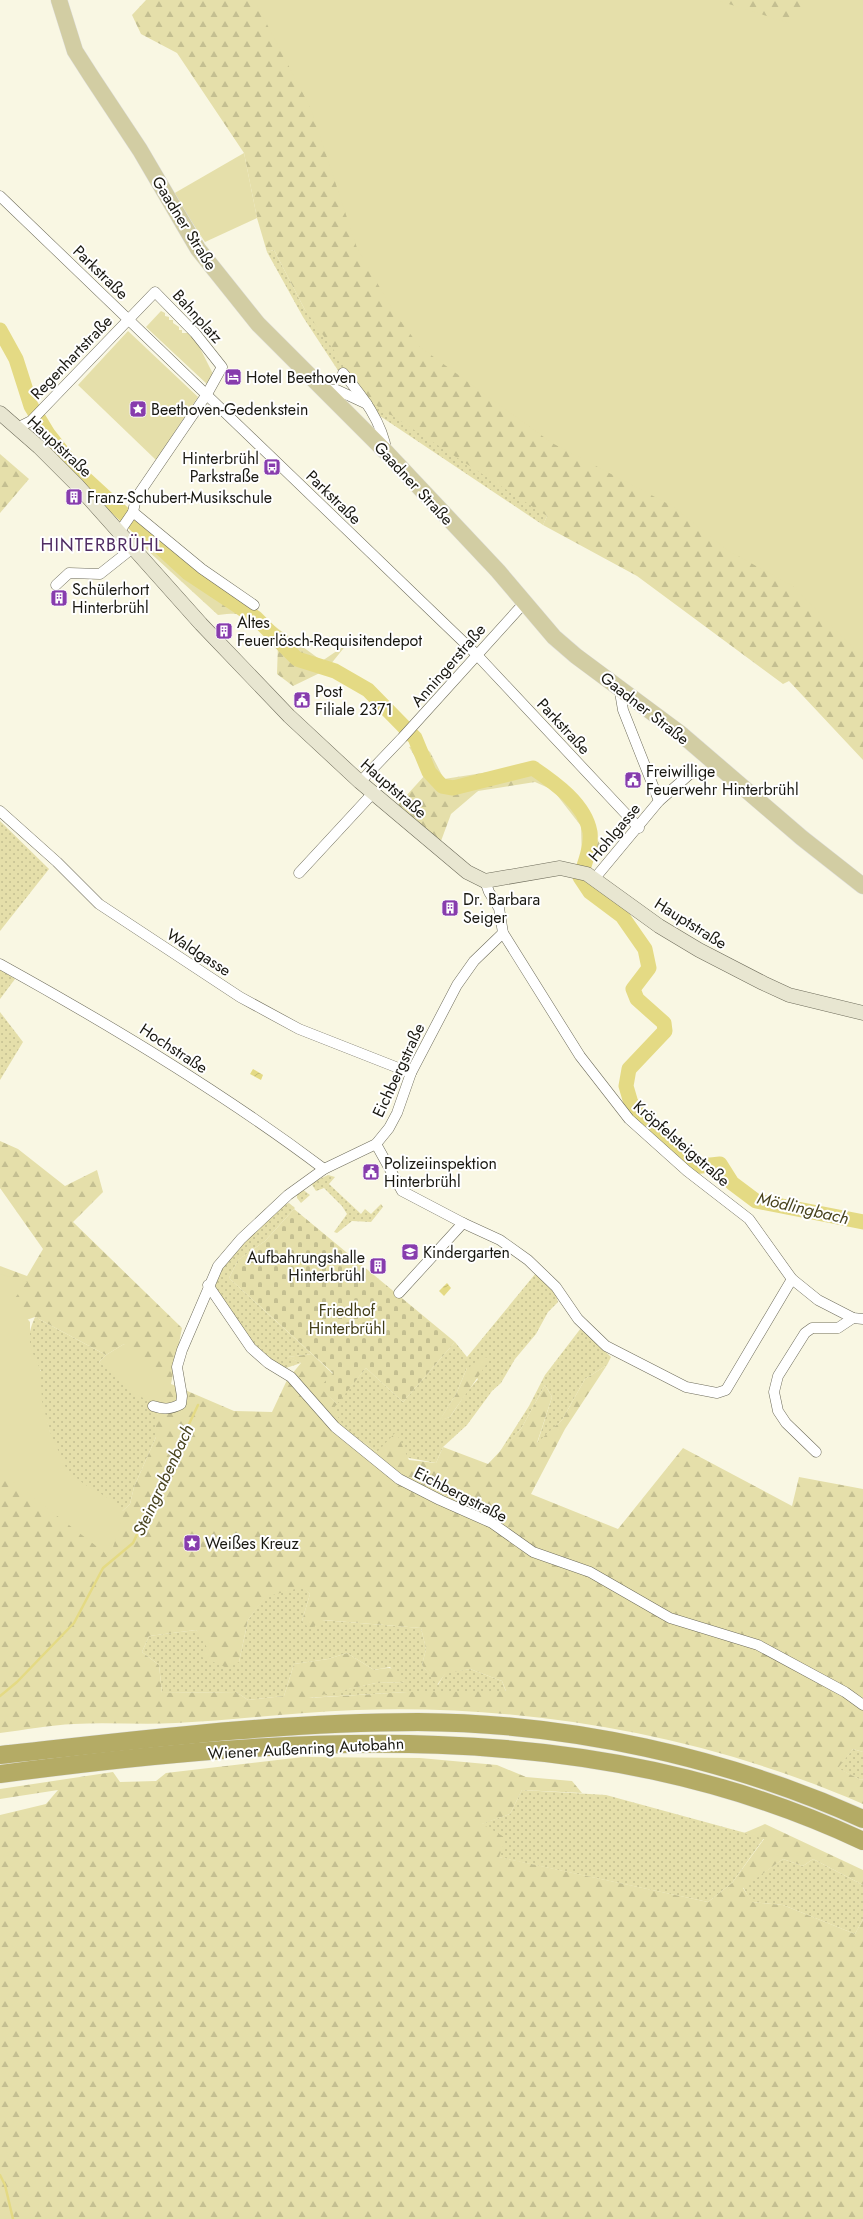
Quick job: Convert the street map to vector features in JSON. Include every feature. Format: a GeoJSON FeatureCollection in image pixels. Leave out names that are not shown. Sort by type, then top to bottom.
{"type":"FeatureCollection","features":[{"type":"Feature","properties":{"kind":"highway","name":"Wiener Außenring Autobahn"},"geometry":{"type":"LineString","coordinates":[[0,1755],[201,1733],[313,1725],[419,1722],[511,1727],[587,1737],[685,1757],[777,1784],[863,1819]]}},
{"type":"Feature","properties":{"kind":"highway","name":"Wiener Außenring Autobahn"},"geometry":{"type":"LineString","coordinates":[[0,1774],[134,1759],[317,1744],[420,1743],[508,1748],[582,1757],[678,1776],[767,1802],[863,1841]]}},
{"type":"Feature","properties":{"kind":"main road","name":"Gaadner Straße"},"geometry":{"type":"LineString","coordinates":[[59,0],[76,51],[140,150],[198,249],[258,324],[387,453],[525,602],[554,637],[576,656],[620,686],[681,734],[802,838],[863,886]]}},
{"type":"Feature","properties":{"kind":"main road","name":"Hauptstraße"},"geometry":{"type":"LineString","coordinates":[[0,413],[39,447],[122,529],[134,548],[201,624],[289,716],[360,782],[466,872],[485,881],[560,868],[587,874],[659,926],[698,950],[762,983],[789,995],[863,1013]]}},
{"type":"Feature","properties":{"kind":"street","name":"Parkstraße"},"geometry":{"type":"LineString","coordinates":[[0,196],[476,654],[639,828]]}},
{"type":"Feature","properties":{"kind":"street","name":"Bahnplatz"},"geometry":{"type":"LineString","coordinates":[[128,320],[155,292],[195,333],[222,367],[207,394]]}},
{"type":"Feature","properties":{"kind":"street","name":"Regenhartstraße"},"geometry":{"type":"LineString","coordinates":[[17,428],[31,421],[128,320]]}},
{"type":"Feature","properties":{"kind":"street"},"geometry":{"type":"LineString","coordinates":[[343,373],[368,404],[385,440],[387,453]]}},
{"type":"Feature","properties":{"kind":"street"},"geometry":{"type":"LineString","coordinates":[[324,389],[337,390],[368,404]]}},
{"type":"Feature","properties":{"kind":"street"},"geometry":{"type":"LineString","coordinates":[[122,529],[132,514],[136,498],[207,394]]}},
{"type":"Feature","properties":{"kind":"street"},"geometry":{"type":"LineString","coordinates":[[132,514],[202,569],[254,606]]}},
{"type":"Feature","properties":{"kind":"street"},"geometry":{"type":"LineString","coordinates":[[56,585],[69,573],[100,574],[134,548]]}},
{"type":"Feature","properties":{"kind":"street","name":"Anningerstraße"},"geometry":{"type":"LineString","coordinates":[[360,782],[415,724],[476,654],[525,602]]}},
{"type":"Feature","properties":{"kind":"street"},"geometry":{"type":"LineString","coordinates":[[620,686],[623,710],[660,801]]}},
{"type":"Feature","properties":{"kind":"street","name":"Hohlgasse"},"geometry":{"type":"LineString","coordinates":[[587,874],[639,828],[660,801],[691,773]]}},
{"type":"Feature","properties":{"kind":"street"},"geometry":{"type":"LineString","coordinates":[[299,873],[373,793]]}},
{"type":"Feature","properties":{"kind":"street","name":"Waldgasse"},"geometry":{"type":"LineString","coordinates":[[0,811],[57,862],[98,904],[240,997],[299,1029],[411,1073]]}},
{"type":"Feature","properties":{"kind":"street"},"geometry":{"type":"LineString","coordinates":[[485,881],[489,892],[499,908],[503,933]]}},
{"type":"Feature","properties":{"kind":"street","name":"Eichbergstraße"},"geometry":{"type":"LineString","coordinates":[[153,1406],[162,1409],[172,1408],[181,1404],[182,1396],[178,1367],[182,1350],[208,1285],[218,1266],[241,1239],[288,1195],[324,1169],[376,1144],[389,1128],[397,1113],[411,1073],[457,985],[474,961],[503,933]]}},
{"type":"Feature","properties":{"kind":"street","name":"Kröpfelsteigstraße"},"geometry":{"type":"LineString","coordinates":[[503,933],[580,1056],[629,1119],[687,1172],[749,1219],[792,1279],[818,1300],[853,1318],[863,1319]]}},
{"type":"Feature","properties":{"kind":"street","name":"Hochstraße"},"geometry":{"type":"LineString","coordinates":[[0,964],[133,1038],[278,1134],[324,1169]]}},
{"type":"Feature","properties":{"kind":"street"},"geometry":{"type":"LineString","coordinates":[[376,1144],[402,1191],[462,1223],[500,1240],[528,1260],[556,1287],[578,1319],[606,1346],[686,1387],[718,1393],[726,1390],[792,1279]]}},
{"type":"Feature","properties":{"kind":"street"},"geometry":{"type":"LineString","coordinates":[[399,1293],[462,1223]]}},
{"type":"Feature","properties":{"kind":"street","name":"Eichbergstraße"},"geometry":{"type":"LineString","coordinates":[[208,1285],[251,1348],[268,1362],[291,1376],[335,1427],[399,1479],[440,1500],[492,1523],[533,1552],[590,1572],[670,1618],[758,1645],[845,1692],[863,1705]]}},
{"type":"Feature","properties":{"kind":"street"},"geometry":{"type":"LineString","coordinates":[[816,1452],[786,1423],[778,1410],[774,1392],[778,1376],[805,1333],[812,1328],[838,1328],[853,1318],[863,1324]]}},
{"type":"Feature","properties":{"kind":"green space"},"geometry":{"type":"Polygon","coordinates":[[[146,0],[863,0],[863,760],[789,681],[783,684],[637,576],[543,525],[547,516],[371,402],[305,310],[274,250],[267,252],[257,218],[244,153],[177,53],[141,34],[132,15],[146,0]]]}},
{"type":"Feature","properties":{"kind":"green space"},"geometry":{"type":"Polygon","coordinates":[[[257,0],[716,0],[789,23],[812,0],[863,0],[863,658],[793,586],[727,550],[674,507],[552,443],[420,347],[394,312],[357,248],[311,109],[257,5],[257,0]]]}},
{"type":"Feature","properties":{"kind":"green space"},"geometry":{"type":"Polygon","coordinates":[[[244,153],[257,218],[205,242],[173,194],[244,153]]]}},
{"type":"Feature","properties":{"kind":"green space"},"geometry":{"type":"Polygon","coordinates":[[[274,250],[305,310],[547,516],[543,525],[365,406],[339,372],[303,317],[267,252],[274,250]]]}},
{"type":"Feature","properties":{"kind":"green space"},"geometry":{"type":"Polygon","coordinates":[[[161,311],[165,313],[165,316],[169,317],[169,320],[173,320],[173,323],[179,327],[179,330],[182,330],[182,333],[191,333],[195,338],[214,376],[208,385],[146,327],[161,311]]]}},
{"type":"Feature","properties":{"kind":"green space"},"geometry":{"type":"Polygon","coordinates":[[[128,331],[198,397],[156,460],[78,385],[128,331]]]}},
{"type":"Feature","properties":{"kind":"green space"},"geometry":{"type":"Polygon","coordinates":[[[0,454],[29,479],[0,513],[0,454]]]}},
{"type":"Feature","properties":{"kind":"green space"},"geometry":{"type":"Polygon","coordinates":[[[134,523],[322,661],[347,644],[326,670],[293,686],[277,674],[278,643],[264,628],[253,618],[247,615],[218,615],[133,537],[134,523]]]}},
{"type":"Feature","properties":{"kind":"green space"},"geometry":{"type":"Polygon","coordinates":[[[422,745],[430,752],[444,779],[534,765],[561,791],[586,820],[605,853],[582,863],[581,826],[553,790],[535,782],[478,791],[451,814],[441,841],[396,807],[426,774],[409,747],[422,745]]]}},
{"type":"Feature","properties":{"kind":"green space"},"geometry":{"type":"Polygon","coordinates":[[[0,821],[49,869],[0,931],[0,821]]]}},
{"type":"Feature","properties":{"kind":"green space"},"geometry":{"type":"Polygon","coordinates":[[[0,969],[15,979],[0,999],[0,969]]]}},
{"type":"Feature","properties":{"kind":"green space"},"geometry":{"type":"Polygon","coordinates":[[[0,1012],[23,1042],[0,1080],[0,1012]]]}},
{"type":"Feature","properties":{"kind":"green space"},"geometry":{"type":"Polygon","coordinates":[[[0,1141],[18,1149],[65,1186],[97,1170],[103,1192],[73,1222],[182,1328],[171,1384],[234,1411],[272,1412],[287,1380],[301,1363],[287,1357],[312,1354],[333,1374],[321,1387],[337,1404],[333,1409],[346,1430],[377,1452],[396,1432],[409,1460],[436,1463],[443,1447],[488,1464],[521,1429],[545,1385],[552,1397],[537,1443],[562,1420],[585,1379],[607,1365],[565,1429],[531,1494],[618,1529],[683,1448],[792,1506],[799,1477],[863,1489],[863,1752],[853,1749],[838,1768],[861,1780],[863,1779],[863,1804],[803,1780],[741,1759],[679,1742],[615,1729],[551,1719],[486,1712],[421,1709],[356,1710],[311,1712],[176,1723],[100,1723],[47,1726],[0,1733],[0,1266],[27,1276],[43,1249],[0,1188],[0,1141]],[[35,1317],[12,1325],[8,1432],[117,1516],[130,1504],[134,1487],[156,1437],[156,1404],[124,1344],[106,1355],[35,1317]],[[303,1587],[265,1597],[248,1620],[239,1662],[227,1668],[202,1657],[207,1641],[196,1630],[149,1636],[142,1652],[159,1665],[162,1693],[236,1692],[248,1700],[284,1696],[294,1664],[328,1659],[347,1653],[374,1670],[392,1668],[401,1676],[404,1682],[376,1683],[308,1698],[407,1692],[506,1691],[502,1681],[470,1669],[445,1674],[437,1685],[422,1665],[426,1649],[421,1628],[323,1620],[310,1629],[302,1621],[310,1594],[303,1587]]]}},
{"type":"Feature","properties":{"kind":"green space"},"geometry":{"type":"Polygon","coordinates":[[[328,1175],[335,1177],[329,1184],[361,1214],[365,1209],[371,1214],[381,1204],[383,1207],[371,1222],[352,1221],[337,1233],[334,1232],[347,1214],[342,1206],[324,1188],[316,1191],[311,1183],[328,1175]]]}},
{"type":"Feature","properties":{"kind":"green space"},"geometry":{"type":"Polygon","coordinates":[[[302,1189],[310,1195],[301,1203],[297,1198],[297,1193],[302,1189]]]}},
{"type":"Feature","properties":{"kind":"green space"},"geometry":{"type":"Polygon","coordinates":[[[289,1203],[295,1208],[265,1241],[238,1260],[229,1278],[312,1354],[288,1357],[301,1363],[280,1370],[251,1348],[216,1289],[215,1283],[217,1275],[263,1223],[282,1206],[289,1203]]]}},
{"type":"Feature","properties":{"kind":"green space","name":"Friedhof Hinterbrühl"},"geometry":{"type":"Polygon","coordinates":[[[294,1209],[455,1342],[403,1402],[366,1368],[337,1404],[320,1387],[333,1373],[229,1278],[238,1260],[265,1241],[294,1209]]]}},
{"type":"Feature","properties":{"kind":"green space"},"geometry":{"type":"Polygon","coordinates":[[[536,1273],[555,1292],[558,1302],[548,1312],[536,1334],[515,1359],[501,1383],[492,1391],[467,1425],[443,1447],[436,1463],[377,1452],[346,1430],[332,1409],[366,1368],[403,1402],[455,1342],[467,1357],[536,1273]],[[467,1368],[456,1394],[440,1420],[450,1417],[466,1393],[478,1379],[467,1368]]]}},
{"type":"Feature","properties":{"kind":"green space"},"geometry":{"type":"Polygon","coordinates":[[[0,1274],[27,1282],[12,1302],[30,1322],[30,1347],[40,1369],[42,1401],[50,1432],[67,1470],[84,1484],[108,1498],[124,1512],[109,1560],[104,1552],[0,1472],[0,1274]]]}},
{"type":"Feature","properties":{"kind":"green space"},"geometry":{"type":"Polygon","coordinates":[[[35,1317],[106,1355],[99,1362],[156,1404],[156,1437],[134,1487],[130,1504],[117,1516],[62,1476],[32,1369],[41,1371],[33,1357],[29,1345],[30,1332],[35,1317]]]}},
{"type":"Feature","properties":{"kind":"green space"},"geometry":{"type":"Polygon","coordinates":[[[581,1328],[611,1357],[607,1365],[585,1379],[562,1420],[537,1444],[552,1397],[545,1385],[521,1429],[499,1453],[529,1406],[545,1375],[581,1328]]]}},
{"type":"Feature","properties":{"kind":"green space"},"geometry":{"type":"Polygon","coordinates":[[[124,1344],[159,1372],[166,1391],[156,1404],[137,1395],[99,1362],[106,1355],[124,1344]]]}},
{"type":"Feature","properties":{"kind":"green space"},"geometry":{"type":"Polygon","coordinates":[[[483,1357],[490,1358],[450,1417],[439,1421],[456,1394],[467,1368],[483,1357]]]}},
{"type":"Feature","properties":{"kind":"green space"},"geometry":{"type":"Polygon","coordinates":[[[303,1586],[310,1594],[302,1621],[322,1620],[421,1628],[426,1649],[422,1665],[438,1685],[445,1673],[470,1669],[502,1681],[506,1692],[407,1692],[304,1698],[376,1683],[404,1682],[390,1667],[374,1670],[347,1653],[328,1659],[294,1664],[284,1696],[248,1700],[236,1692],[162,1693],[159,1665],[142,1652],[149,1636],[196,1630],[239,1662],[248,1620],[265,1596],[303,1586]]]}},
{"type":"Feature","properties":{"kind":"green space"},"geometry":{"type":"Polygon","coordinates":[[[853,1749],[863,1752],[863,1779],[861,1780],[837,1768],[853,1749]]]}},
{"type":"Feature","properties":{"kind":"green space"},"geometry":{"type":"Polygon","coordinates":[[[303,1757],[420,1758],[497,1765],[526,1777],[572,1781],[582,1793],[522,1790],[510,1814],[482,1824],[506,1838],[499,1857],[708,1902],[732,1883],[764,1839],[744,1833],[765,1824],[863,1870],[863,1885],[813,1859],[803,1866],[783,1859],[743,1888],[752,1902],[783,1905],[855,1934],[863,1919],[863,2219],[0,2219],[0,1815],[46,1804],[58,1790],[0,1799],[0,1789],[113,1772],[120,1782],[156,1781],[166,1773],[303,1757]]]}},
{"type":"Feature","properties":{"kind":"green space"},"geometry":{"type":"Polygon","coordinates":[[[522,1790],[606,1795],[764,1838],[732,1883],[708,1902],[498,1857],[481,1824],[510,1814],[522,1790]]]}},
{"type":"Feature","properties":{"kind":"green space"},"geometry":{"type":"Polygon","coordinates":[[[783,1859],[803,1866],[813,1859],[863,1885],[863,1919],[855,1934],[783,1905],[751,1902],[743,1887],[783,1859]]]}},
{"type":"Feature","properties":{"kind":"water"},"geometry":{"type":"Polygon","coordinates":[[[253,1069],[263,1075],[261,1080],[250,1074],[253,1069]]]}},
{"type":"Feature","properties":{"kind":"water"},"geometry":{"type":"Polygon","coordinates":[[[447,1283],[451,1288],[444,1296],[439,1291],[447,1283]]]}},
{"type":"Feature","properties":{"kind":"waterway","name":"Mödlingbach"},"geometry":{"type":"LineString","coordinates":[[0,330],[16,359],[31,406],[48,434],[77,471],[188,573],[256,618],[297,659],[335,671],[368,690],[415,738],[429,772],[442,786],[453,788],[533,768],[559,787],[576,803],[587,822],[590,832],[589,849],[580,877],[590,892],[622,916],[645,949],[649,968],[633,989],[637,999],[664,1023],[665,1031],[629,1069],[626,1086],[631,1103],[692,1167],[720,1164],[732,1183],[756,1201],[863,1222]]}},
{"type":"Feature","properties":{"kind":"waterway","name":"Steingrabenbach"},"geometry":{"type":"LineString","coordinates":[[0,1696],[17,1682],[74,1623],[103,1568],[133,1543],[198,1405]]}},
{"type":"Feature","properties":{"kind":"waterway","name":"Steingrabenbach"},"geometry":{"type":"LineString","coordinates":[[0,2175],[5,2185],[13,2219]]}},
{"type":"Feature","properties":{"kind":"place","name":"Hotel Beethoven"},"geometry":{"type":"Point","coordinates":[233,377]}},
{"type":"Feature","properties":{"kind":"place","name":"Beethoven-Gedenkstein"},"geometry":{"type":"Point","coordinates":[138,409]}},
{"type":"Feature","properties":{"kind":"place","name":"Hinterbrühl Parkstraße"},"geometry":{"type":"Point","coordinates":[272,467]}},
{"type":"Feature","properties":{"kind":"place","name":"Franz-Schubert-Musikschule"},"geometry":{"type":"Point","coordinates":[74,497]}},
{"type":"Feature","properties":{"kind":"place","name":"Schülerhort Hinterbrühl"},"geometry":{"type":"Point","coordinates":[59,598]}},
{"type":"Feature","properties":{"kind":"place","name":"Altes Feuerlösch-Requisitendepot"},"geometry":{"type":"Point","coordinates":[224,631]}},
{"type":"Feature","properties":{"kind":"place","name":"Post Filiale 2371"},"geometry":{"type":"Point","coordinates":[302,700]}},
{"type":"Feature","properties":{"kind":"place","name":"Freiwillige Feuerwehr Hinterbrühl"},"geometry":{"type":"Point","coordinates":[633,780]}},
{"type":"Feature","properties":{"kind":"place","name":"Dr. Barbara Seiger"},"geometry":{"type":"Point","coordinates":[450,908]}},
{"type":"Feature","properties":{"kind":"place","name":"Polizeiinspektion Hinterbrühl"},"geometry":{"type":"Point","coordinates":[371,1172]}},
{"type":"Feature","properties":{"kind":"place","name":"Kindergarten"},"geometry":{"type":"Point","coordinates":[410,1252]}},
{"type":"Feature","properties":{"kind":"place","name":"Aufbahrungshalle Hinterbrühl"},"geometry":{"type":"Point","coordinates":[378,1266]}},
{"type":"Feature","properties":{"kind":"place","name":"Weißes Kreuz"},"geometry":{"type":"Point","coordinates":[192,1543]}},
{"type":"Feature","properties":{"kind":"district","name":"HINTERBRÜHL"},"geometry":{"type":"Point","coordinates":[102,545]}}]}
